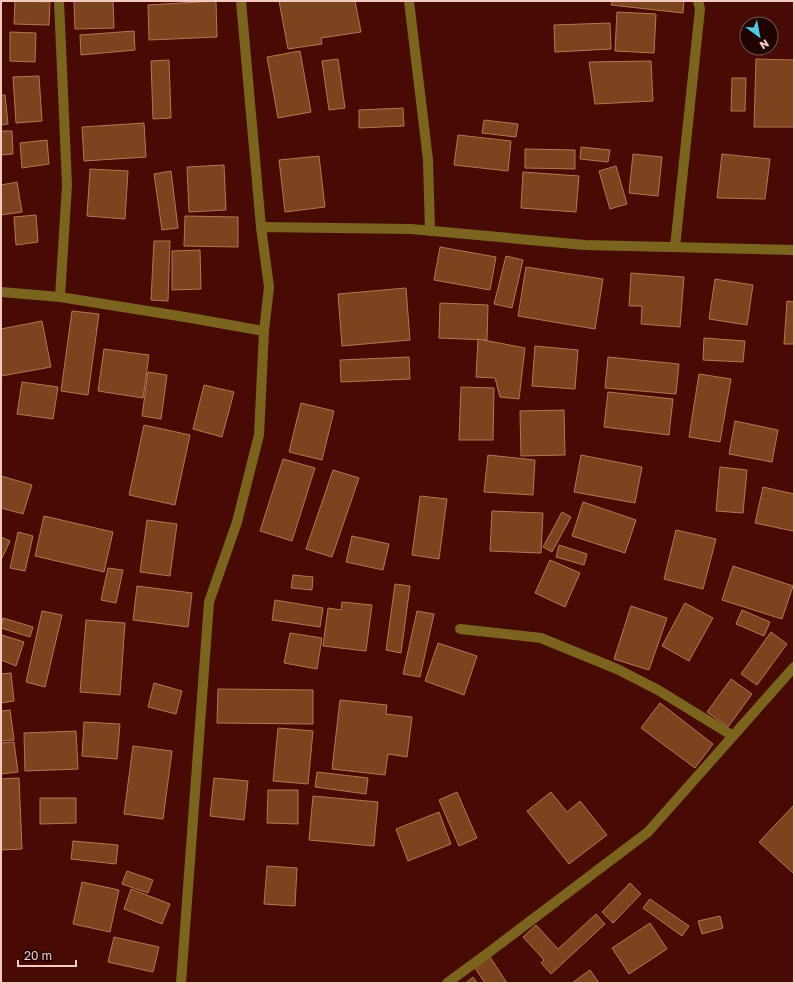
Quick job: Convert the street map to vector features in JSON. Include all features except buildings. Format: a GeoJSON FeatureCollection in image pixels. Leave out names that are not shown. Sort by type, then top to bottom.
{"type":"FeatureCollection","features":[{"type":"Feature","properties":{"kind":"street"},"geometry":{"type":"LineString","coordinates":[[59,1],[66,185],[60,297]]}},
{"type":"Feature","properties":{"kind":"street"},"geometry":{"type":"LineString","coordinates":[[181,983],[209,602],[237,522],[259,435],[264,331],[269,287],[261,227],[241,1]]}},
{"type":"Feature","properties":{"kind":"street"},"geometry":{"type":"LineString","coordinates":[[409,1],[428,160],[430,230]]}},
{"type":"Feature","properties":{"kind":"street"},"geometry":{"type":"LineString","coordinates":[[675,247],[700,9],[698,1]]}},
{"type":"Feature","properties":{"kind":"street"},"geometry":{"type":"LineString","coordinates":[[261,227],[411,229],[585,245],[794,250]]}},
{"type":"Feature","properties":{"kind":"street"},"geometry":{"type":"LineString","coordinates":[[1,292],[60,297],[177,315],[264,331]]}},
{"type":"Feature","properties":{"kind":"street"},"geometry":{"type":"LineString","coordinates":[[460,628],[541,638],[617,669],[651,687],[733,736]]}},
{"type":"Feature","properties":{"kind":"street"},"geometry":{"type":"LineString","coordinates":[[447,983],[648,832],[794,667]]}}]}
